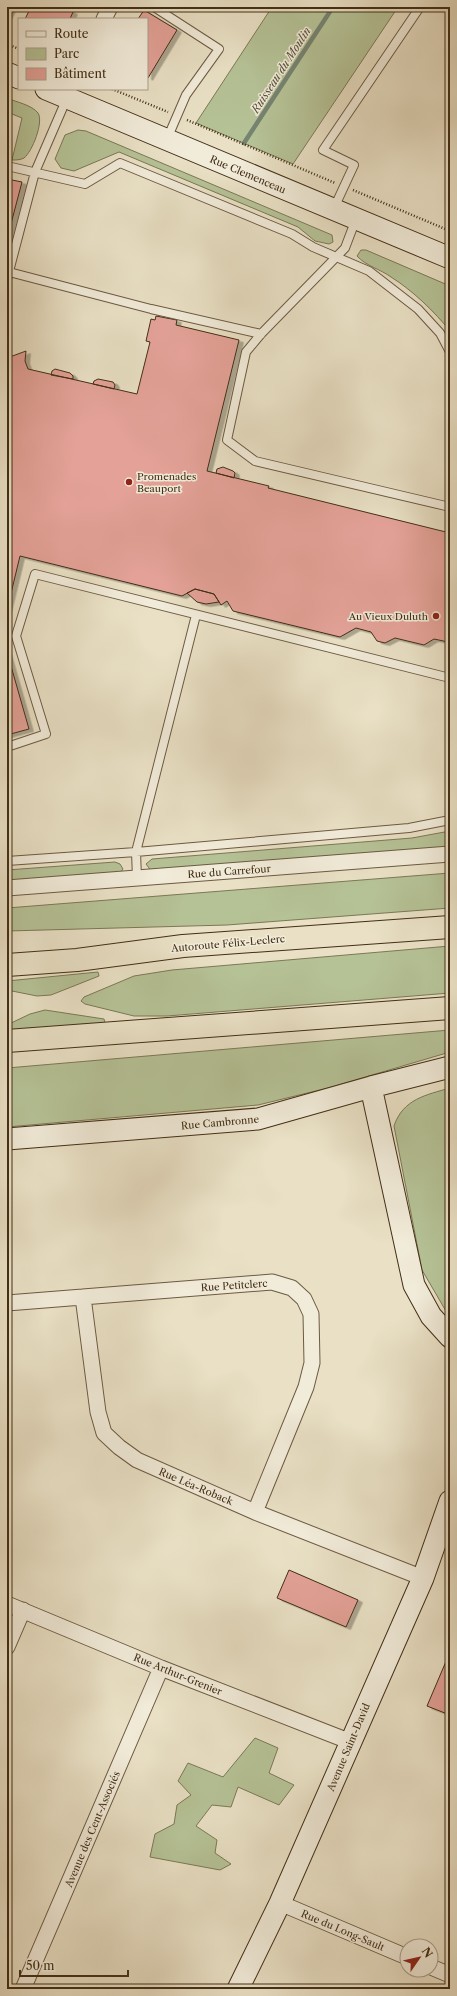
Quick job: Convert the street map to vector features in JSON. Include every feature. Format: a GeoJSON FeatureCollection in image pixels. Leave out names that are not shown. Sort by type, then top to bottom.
{"type":"FeatureCollection","features":[{"type":"Feature","properties":{"kind":"highway","name":"Autoroute Félix-Leclerc"},"geometry":{"type":"LineString","coordinates":[[7,964],[77,960],[183,946],[450,927]]}},
{"type":"Feature","properties":{"kind":"highway"},"geometry":{"type":"LineString","coordinates":[[7,952],[77,960]]}},
{"type":"Feature","properties":{"kind":"highway"},"geometry":{"type":"LineString","coordinates":[[7,1041],[450,1008]]}},
{"type":"Feature","properties":{"kind":"street"},"geometry":{"type":"LineString","coordinates":[[104,18],[110,7]]}},
{"type":"Feature","properties":{"kind":"street"},"geometry":{"type":"LineString","coordinates":[[7,73],[18,78]]}},
{"type":"Feature","properties":{"kind":"street","name":"Rue Clemenceau"},"geometry":{"type":"LineString","coordinates":[[52,90],[69,93],[167,140],[450,258]]}},
{"type":"Feature","properties":{"kind":"street","name":"Rue du Carrefour"},"geometry":{"type":"LineString","coordinates":[[7,888],[450,854]]}},
{"type":"Feature","properties":{"kind":"street","name":"Rue Cambronne"},"geometry":{"type":"LineString","coordinates":[[7,1139],[258,1120],[371,1087],[450,1067]]}},
{"type":"Feature","properties":{"kind":"street"},"geometry":{"type":"LineString","coordinates":[[371,1087],[414,1285],[431,1316],[450,1337]]}},
{"type":"Feature","properties":{"kind":"street","name":"Rue Petitclerc"},"geometry":{"type":"LineString","coordinates":[[7,1303],[272,1282],[292,1288],[304,1299],[311,1314],[312,1363],[306,1387],[255,1512]]}},
{"type":"Feature","properties":{"kind":"street","name":"Rue Léa-Roback"},"geometry":{"type":"LineString","coordinates":[[83,1297],[98,1412],[104,1433],[119,1447],[137,1460],[255,1512],[423,1578]]}},
{"type":"Feature","properties":{"kind":"street","name":"Avenue Saint-David"},"geometry":{"type":"LineString","coordinates":[[238,1989],[280,1903],[423,1578],[450,1501]]}},
{"type":"Feature","properties":{"kind":"street","name":"Rue Arthur-Grenier"},"geometry":{"type":"LineString","coordinates":[[7,1604],[161,1668],[351,1742]]}},
{"type":"Feature","properties":{"kind":"street"},"geometry":{"type":"LineString","coordinates":[[7,1647],[23,1610]]}},
{"type":"Feature","properties":{"kind":"street","name":"Avenue des Cent-Associés"},"geometry":{"type":"LineString","coordinates":[[23,1989],[161,1668]]}},
{"type":"Feature","properties":{"kind":"street","name":"Rue du Long-Sault"},"geometry":{"type":"LineString","coordinates":[[280,1903],[399,1954]]}},
{"type":"Feature","properties":{"kind":"street"},"geometry":{"type":"LineString","coordinates":[[439,1970],[450,1975]]}},
{"type":"Feature","properties":{"kind":"lane"},"geometry":{"type":"LineString","coordinates":[[154,7],[219,49],[186,95],[167,140]]}},
{"type":"Feature","properties":{"kind":"lane"},"geometry":{"type":"LineString","coordinates":[[334,209],[354,165],[323,150],[420,7]]}},
{"type":"Feature","properties":{"kind":"lane"},"geometry":{"type":"LineString","coordinates":[[69,93],[35,172],[8,276],[261,334]]}},
{"type":"Feature","properties":{"kind":"lane"},"geometry":{"type":"LineString","coordinates":[[7,166],[86,184],[120,163],[292,234],[313,247],[369,271],[418,309],[440,332],[450,352]]}},
{"type":"Feature","properties":{"kind":"lane"},"geometry":{"type":"LineString","coordinates":[[356,219],[345,248],[261,334],[246,352],[227,440],[255,461],[450,507]]}},
{"type":"Feature","properties":{"kind":"lane"},"geometry":{"type":"LineString","coordinates":[[7,748],[46,734],[16,636],[35,574],[450,678]]}},
{"type":"Feature","properties":{"kind":"lane"},"geometry":{"type":"LineString","coordinates":[[137,878],[136,852],[196,615]]}},
{"type":"Feature","properties":{"kind":"lane"},"geometry":{"type":"LineString","coordinates":[[7,861],[136,852],[418,827],[450,820]]}},
{"type":"Feature","properties":{"kind":"path"},"geometry":{"type":"LineString","coordinates":[[7,44],[18,49]]}},
{"type":"Feature","properties":{"kind":"path"},"geometry":{"type":"LineString","coordinates":[[114,90],[450,231]]}},
{"type":"Feature","properties":{"kind":"green space"},"geometry":{"type":"Polygon","coordinates":[[[272,7],[398,7],[293,164],[196,123],[272,7]]]}},
{"type":"Feature","properties":{"kind":"green space"},"geometry":{"type":"Polygon","coordinates":[[[7,98],[32,108],[38,113],[39,117],[38,130],[34,143],[27,155],[20,160],[12,160],[22,118],[7,112],[7,98]]]}},
{"type":"Feature","properties":{"kind":"green space"},"geometry":{"type":"Polygon","coordinates":[[[78,130],[86,131],[332,235],[333,242],[329,244],[315,241],[298,227],[119,152],[74,171],[61,168],[55,159],[65,135],[78,130]]]}},
{"type":"Feature","properties":{"kind":"green space"},"geometry":{"type":"Polygon","coordinates":[[[361,250],[366,250],[450,286],[450,331],[430,309],[407,288],[357,256],[361,250]]]}},
{"type":"Feature","properties":{"kind":"green space"},"geometry":{"type":"Polygon","coordinates":[[[450,831],[450,851],[152,872],[146,864],[152,859],[412,838],[450,831]]]}},
{"type":"Feature","properties":{"kind":"green space"},"geometry":{"type":"Polygon","coordinates":[[[115,862],[120,864],[123,869],[120,873],[7,884],[7,870],[115,862]]]}},
{"type":"Feature","properties":{"kind":"green space"},"geometry":{"type":"Polygon","coordinates":[[[450,873],[450,908],[227,925],[7,931],[7,908],[450,873]]]}},
{"type":"Feature","properties":{"kind":"green space"},"geometry":{"type":"Polygon","coordinates":[[[450,946],[450,993],[167,1016],[134,1016],[85,1004],[81,1001],[84,997],[134,976],[172,970],[450,946]]]}},
{"type":"Feature","properties":{"kind":"green space"},"geometry":{"type":"Polygon","coordinates":[[[98,972],[99,976],[51,995],[37,996],[7,990],[7,981],[98,972]]]}},
{"type":"Feature","properties":{"kind":"green space"},"geometry":{"type":"Polygon","coordinates":[[[45,1010],[104,1019],[105,1023],[7,1034],[7,1025],[30,1014],[45,1010]]]}},
{"type":"Feature","properties":{"kind":"green space"},"geometry":{"type":"Polygon","coordinates":[[[450,1030],[450,1052],[328,1088],[258,1105],[7,1127],[7,1068],[450,1030]]]}},
{"type":"Feature","properties":{"kind":"green space"},"geometry":{"type":"Polygon","coordinates":[[[450,1088],[450,1318],[422,1270],[394,1126],[398,1117],[409,1104],[424,1096],[450,1088]]]}},
{"type":"Feature","properties":{"kind":"green space"},"geometry":{"type":"Polygon","coordinates":[[[255,1738],[278,1748],[269,1773],[294,1785],[279,1805],[238,1787],[231,1807],[212,1805],[196,1826],[217,1840],[215,1853],[231,1864],[220,1870],[150,1857],[155,1834],[174,1824],[177,1805],[191,1795],[178,1781],[188,1763],[223,1777],[255,1738]]]}},
{"type":"Feature","properties":{"kind":"building"},"geometry":{"type":"Polygon","coordinates":[[[7,7],[12,7],[7,17],[7,7]]]}},
{"type":"Feature","properties":{"kind":"building"},"geometry":{"type":"Polygon","coordinates":[[[31,7],[63,7],[73,12],[70,18],[26,18],[31,7]]]}},
{"type":"Feature","properties":{"kind":"building"},"geometry":{"type":"Polygon","coordinates":[[[144,10],[177,30],[148,78],[148,18],[139,18],[144,10]]]}},
{"type":"Feature","properties":{"kind":"building"},"geometry":{"type":"Polygon","coordinates":[[[7,179],[22,182],[7,239],[7,179]]]}},
{"type":"Feature","properties":{"kind":"building","name":"Promenades Beauport"},"geometry":{"type":"Polygon","coordinates":[[[156,316],[177,320],[176,325],[239,340],[207,471],[269,486],[268,488],[450,533],[450,636],[448,642],[434,639],[424,645],[395,638],[385,643],[377,641],[371,632],[356,628],[340,637],[233,611],[227,601],[221,605],[214,594],[195,589],[182,596],[20,556],[7,610],[7,358],[26,351],[25,361],[28,369],[137,394],[150,342],[146,341],[151,319],[155,320],[156,316]]]}},
{"type":"Feature","properties":{"kind":"building"},"geometry":{"type":"Polygon","coordinates":[[[55,369],[70,373],[73,376],[73,379],[51,375],[52,371],[55,369]]]}},
{"type":"Feature","properties":{"kind":"building"},"geometry":{"type":"Polygon","coordinates":[[[98,379],[113,382],[115,385],[114,389],[93,384],[94,381],[98,379]]]}},
{"type":"Feature","properties":{"kind":"building"},"geometry":{"type":"Polygon","coordinates":[[[223,467],[235,473],[234,478],[216,473],[217,469],[223,467]]]}},
{"type":"Feature","properties":{"kind":"building"},"geometry":{"type":"Polygon","coordinates":[[[195,589],[214,594],[219,602],[206,604],[197,602],[187,593],[195,589]]]}},
{"type":"Feature","properties":{"kind":"building"},"geometry":{"type":"Polygon","coordinates":[[[7,652],[29,729],[7,735],[7,652]]]}},
{"type":"Feature","properties":{"kind":"building"},"geometry":{"type":"Polygon","coordinates":[[[289,1570],[358,1600],[346,1627],[277,1598],[289,1570]]]}},
{"type":"Feature","properties":{"kind":"building"},"geometry":{"type":"Polygon","coordinates":[[[450,1652],[450,1715],[427,1706],[450,1652]]]}},
{"type":"Feature","properties":{"kind":"waterway","name":"Ruisseau du Moulin"},"geometry":{"type":"LineString","coordinates":[[244,143],[333,7]]}},
{"type":"Feature","properties":{"kind":"place","name":"Promenades Beauport"},"geometry":{"type":"Point","coordinates":[129,482]}},
{"type":"Feature","properties":{"kind":"place","name":"Au Vieux Duluth"},"geometry":{"type":"Point","coordinates":[436,616]}}]}
